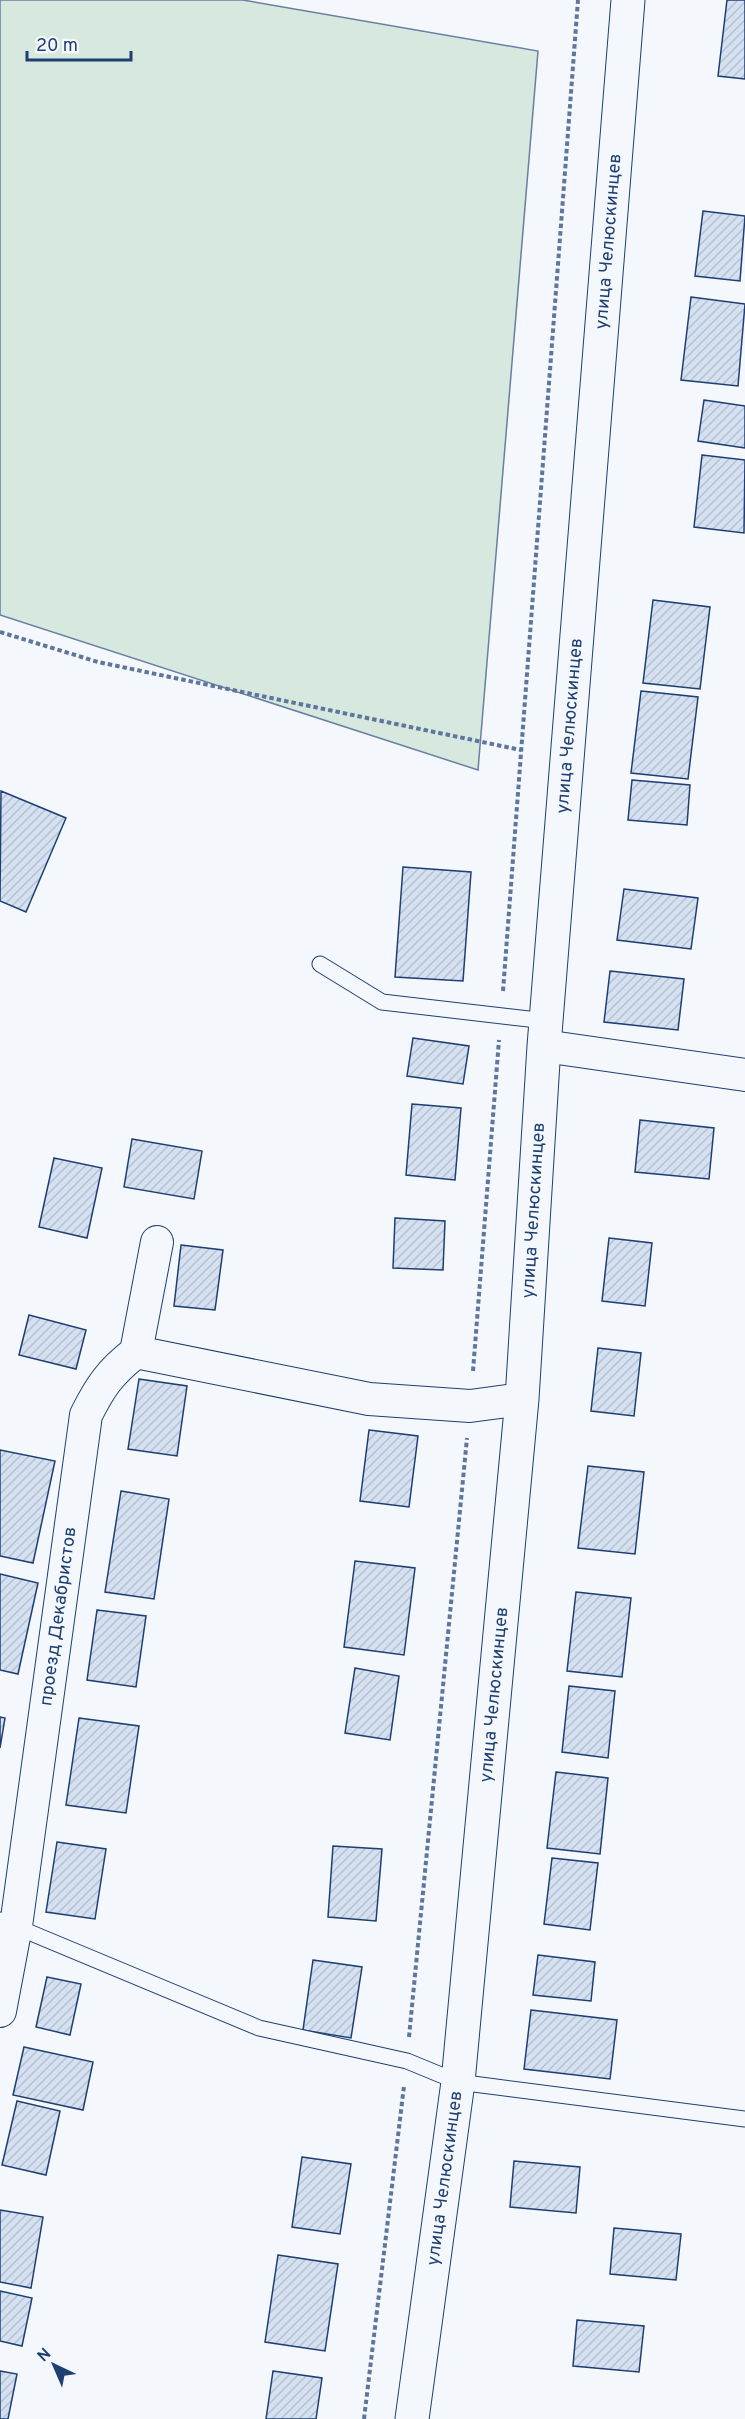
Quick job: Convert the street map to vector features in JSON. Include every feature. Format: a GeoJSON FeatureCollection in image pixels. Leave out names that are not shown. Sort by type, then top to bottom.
{"type":"FeatureCollection","features":[{"type":"Feature","properties":{"kind":"street","name":"улица Челюскинцев"},"geometry":{"type":"LineString","coordinates":[[412,2419],[458,2082],[522,1399],[545,1034],[628,0]]}},
{"type":"Feature","properties":{"kind":"street"},"geometry":{"type":"LineString","coordinates":[[545,1034],[745,1075]]}},
{"type":"Feature","properties":{"kind":"street"},"geometry":{"type":"LineString","coordinates":[[157,1242],[136,1352],[369,1399],[470,1406],[522,1399]]}},
{"type":"Feature","properties":{"kind":"street","name":"проезд Декабристов"},"geometry":{"type":"LineString","coordinates":[[0,2011],[8,1923],[86,1415],[102,1384],[117,1367],[136,1352]]}},
{"type":"Feature","properties":{"kind":"lane"},"geometry":{"type":"LineString","coordinates":[[320,964],[382,1002],[501,1014],[545,1034]]}},
{"type":"Feature","properties":{"kind":"lane"},"geometry":{"type":"LineString","coordinates":[[8,1923],[259,2028],[407,2061],[458,2082],[745,2119]]}},
{"type":"Feature","properties":{"kind":"path"},"geometry":{"type":"LineString","coordinates":[[364,2419],[407,2061],[470,1406],[578,0]]}},
{"type":"Feature","properties":{"kind":"path"},"geometry":{"type":"LineString","coordinates":[[0,632],[98,662],[521,750]]}},
{"type":"Feature","properties":{"kind":"shaded area"},"geometry":{"type":"Polygon","coordinates":[[[0,0],[243,0],[538,51],[478,770],[0,615],[0,0]]]}},
{"type":"Feature","properties":{"kind":"building"},"geometry":{"type":"Polygon","coordinates":[[[727,0],[745,0],[745,79],[718,76],[727,0]]]}},
{"type":"Feature","properties":{"kind":"building"},"geometry":{"type":"Polygon","coordinates":[[[703,211],[745,216],[740,281],[695,276],[703,211]]]}},
{"type":"Feature","properties":{"kind":"building"},"geometry":{"type":"Polygon","coordinates":[[[691,297],[745,304],[738,386],[681,380],[691,297]]]}},
{"type":"Feature","properties":{"kind":"building"},"geometry":{"type":"Polygon","coordinates":[[[704,400],[745,406],[745,448],[698,441],[704,400]]]}},
{"type":"Feature","properties":{"kind":"building"},"geometry":{"type":"Polygon","coordinates":[[[702,455],[745,460],[744,533],[694,527],[702,455]]]}},
{"type":"Feature","properties":{"kind":"building"},"geometry":{"type":"Polygon","coordinates":[[[653,600],[710,607],[700,689],[643,683],[653,600]]]}},
{"type":"Feature","properties":{"kind":"building"},"geometry":{"type":"Polygon","coordinates":[[[641,691],[698,697],[688,779],[631,773],[641,691]]]}},
{"type":"Feature","properties":{"kind":"building"},"geometry":{"type":"Polygon","coordinates":[[[632,780],[690,785],[687,825],[628,820],[632,780]]]}},
{"type":"Feature","properties":{"kind":"building"},"geometry":{"type":"Polygon","coordinates":[[[1,791],[66,818],[26,912],[0,901],[1,791]]]}},
{"type":"Feature","properties":{"kind":"building"},"geometry":{"type":"Polygon","coordinates":[[[403,867],[471,872],[463,981],[395,977],[403,867]]]}},
{"type":"Feature","properties":{"kind":"building"},"geometry":{"type":"Polygon","coordinates":[[[624,889],[698,898],[691,949],[617,940],[624,889]]]}},
{"type":"Feature","properties":{"kind":"building"},"geometry":{"type":"Polygon","coordinates":[[[610,971],[684,979],[678,1030],[604,1022],[610,971]]]}},
{"type":"Feature","properties":{"kind":"building"},"geometry":{"type":"Polygon","coordinates":[[[413,1038],[469,1046],[463,1084],[407,1076],[413,1038]]]}},
{"type":"Feature","properties":{"kind":"building"},"geometry":{"type":"Polygon","coordinates":[[[412,1104],[461,1108],[455,1180],[406,1175],[412,1104]]]}},
{"type":"Feature","properties":{"kind":"building"},"geometry":{"type":"Polygon","coordinates":[[[640,1120],[714,1128],[709,1179],[635,1172],[640,1120]]]}},
{"type":"Feature","properties":{"kind":"building"},"geometry":{"type":"Polygon","coordinates":[[[132,1139],[202,1151],[194,1199],[124,1187],[132,1139]]]}},
{"type":"Feature","properties":{"kind":"building"},"geometry":{"type":"Polygon","coordinates":[[[54,1158],[102,1168],[87,1238],[39,1227],[54,1158]]]}},
{"type":"Feature","properties":{"kind":"building"},"geometry":{"type":"Polygon","coordinates":[[[395,1218],[445,1221],[443,1270],[393,1268],[395,1218]]]}},
{"type":"Feature","properties":{"kind":"building"},"geometry":{"type":"Polygon","coordinates":[[[609,1238],[652,1243],[645,1306],[602,1301],[609,1238]]]}},
{"type":"Feature","properties":{"kind":"building"},"geometry":{"type":"Polygon","coordinates":[[[181,1245],[223,1250],[215,1310],[174,1306],[181,1245]]]}},
{"type":"Feature","properties":{"kind":"building"},"geometry":{"type":"Polygon","coordinates":[[[29,1315],[86,1330],[76,1369],[19,1355],[29,1315]]]}},
{"type":"Feature","properties":{"kind":"building"},"geometry":{"type":"Polygon","coordinates":[[[598,1348],[641,1353],[634,1416],[591,1411],[598,1348]]]}},
{"type":"Feature","properties":{"kind":"building"},"geometry":{"type":"Polygon","coordinates":[[[139,1379],[187,1386],[177,1456],[128,1449],[139,1379]]]}},
{"type":"Feature","properties":{"kind":"building"},"geometry":{"type":"Polygon","coordinates":[[[369,1430],[418,1436],[409,1507],[360,1501],[369,1430]]]}},
{"type":"Feature","properties":{"kind":"building"},"geometry":{"type":"Polygon","coordinates":[[[0,1450],[55,1461],[33,1563],[0,1556],[0,1450]]]}},
{"type":"Feature","properties":{"kind":"building"},"geometry":{"type":"Polygon","coordinates":[[[588,1466],[644,1472],[635,1554],[578,1548],[588,1466]]]}},
{"type":"Feature","properties":{"kind":"building"},"geometry":{"type":"Polygon","coordinates":[[[121,1491],[169,1499],[154,1599],[105,1592],[121,1491]]]}},
{"type":"Feature","properties":{"kind":"building"},"geometry":{"type":"Polygon","coordinates":[[[355,1561],[415,1568],[404,1655],[344,1647],[355,1561]]]}},
{"type":"Feature","properties":{"kind":"building"},"geometry":{"type":"Polygon","coordinates":[[[0,1574],[38,1583],[18,1674],[0,1670],[0,1574]]]}},
{"type":"Feature","properties":{"kind":"building"},"geometry":{"type":"Polygon","coordinates":[[[576,1592],[631,1598],[622,1677],[567,1671],[576,1592]]]}},
{"type":"Feature","properties":{"kind":"building"},"geometry":{"type":"Polygon","coordinates":[[[97,1610],[146,1616],[136,1687],[87,1680],[97,1610]]]}},
{"type":"Feature","properties":{"kind":"building"},"geometry":{"type":"Polygon","coordinates":[[[355,1668],[399,1676],[390,1740],[345,1733],[355,1668]]]}},
{"type":"Feature","properties":{"kind":"building"},"geometry":{"type":"Polygon","coordinates":[[[569,1686],[615,1691],[608,1758],[562,1752],[569,1686]]]}},
{"type":"Feature","properties":{"kind":"building"},"geometry":{"type":"Polygon","coordinates":[[[0,1717],[5,1718],[0,1748],[0,1717]]]}},
{"type":"Feature","properties":{"kind":"building"},"geometry":{"type":"Polygon","coordinates":[[[79,1718],[139,1726],[126,1813],[66,1805],[79,1718]]]}},
{"type":"Feature","properties":{"kind":"building"},"geometry":{"type":"Polygon","coordinates":[[[556,1772],[608,1778],[600,1854],[547,1848],[556,1772]]]}},
{"type":"Feature","properties":{"kind":"building"},"geometry":{"type":"Polygon","coordinates":[[[57,1842],[106,1849],[95,1919],[46,1912],[57,1842]]]}},
{"type":"Feature","properties":{"kind":"building"},"geometry":{"type":"Polygon","coordinates":[[[333,1846],[382,1849],[376,1921],[328,1917],[333,1846]]]}},
{"type":"Feature","properties":{"kind":"building"},"geometry":{"type":"Polygon","coordinates":[[[552,1858],[598,1863],[590,1930],[544,1924],[552,1858]]]}},
{"type":"Feature","properties":{"kind":"building"},"geometry":{"type":"Polygon","coordinates":[[[538,1955],[595,1962],[591,2001],[533,1995],[538,1955]]]}},
{"type":"Feature","properties":{"kind":"building"},"geometry":{"type":"Polygon","coordinates":[[[313,1960],[362,1967],[351,2038],[303,2030],[313,1960]]]}},
{"type":"Feature","properties":{"kind":"building"},"geometry":{"type":"Polygon","coordinates":[[[47,1977],[81,1984],[70,2035],[36,2027],[47,1977]]]}},
{"type":"Feature","properties":{"kind":"building"},"geometry":{"type":"Polygon","coordinates":[[[531,2010],[617,2020],[610,2079],[524,2069],[531,2010]]]}},
{"type":"Feature","properties":{"kind":"building"},"geometry":{"type":"Polygon","coordinates":[[[24,2047],[93,2062],[83,2110],[13,2095],[24,2047]]]}},
{"type":"Feature","properties":{"kind":"building"},"geometry":{"type":"Polygon","coordinates":[[[17,2101],[60,2111],[46,2175],[2,2165],[17,2101]]]}},
{"type":"Feature","properties":{"kind":"building"},"geometry":{"type":"Polygon","coordinates":[[[302,2157],[351,2164],[340,2234],[292,2227],[302,2157]]]}},
{"type":"Feature","properties":{"kind":"building"},"geometry":{"type":"Polygon","coordinates":[[[514,2161],[580,2167],[576,2213],[510,2207],[514,2161]]]}},
{"type":"Feature","properties":{"kind":"building"},"geometry":{"type":"Polygon","coordinates":[[[0,2210],[43,2217],[31,2288],[0,2282],[0,2210]]]}},
{"type":"Feature","properties":{"kind":"building"},"geometry":{"type":"Polygon","coordinates":[[[614,2228],[681,2234],[676,2280],[610,2274],[614,2228]]]}},
{"type":"Feature","properties":{"kind":"building"},"geometry":{"type":"Polygon","coordinates":[[[278,2255],[338,2264],[325,2351],[265,2342],[278,2255]]]}},
{"type":"Feature","properties":{"kind":"building"},"geometry":{"type":"Polygon","coordinates":[[[0,2291],[32,2298],[22,2346],[0,2341],[0,2291]]]}},
{"type":"Feature","properties":{"kind":"building"},"geometry":{"type":"Polygon","coordinates":[[[577,2320],[644,2326],[639,2372],[573,2366],[577,2320]]]}},
{"type":"Feature","properties":{"kind":"building"},"geometry":{"type":"Polygon","coordinates":[[[0,2371],[17,2374],[8,2419],[0,2419],[0,2371]]]}},
{"type":"Feature","properties":{"kind":"building"},"geometry":{"type":"Polygon","coordinates":[[[273,2371],[322,2378],[316,2419],[266,2419],[273,2371]]]}}]}
